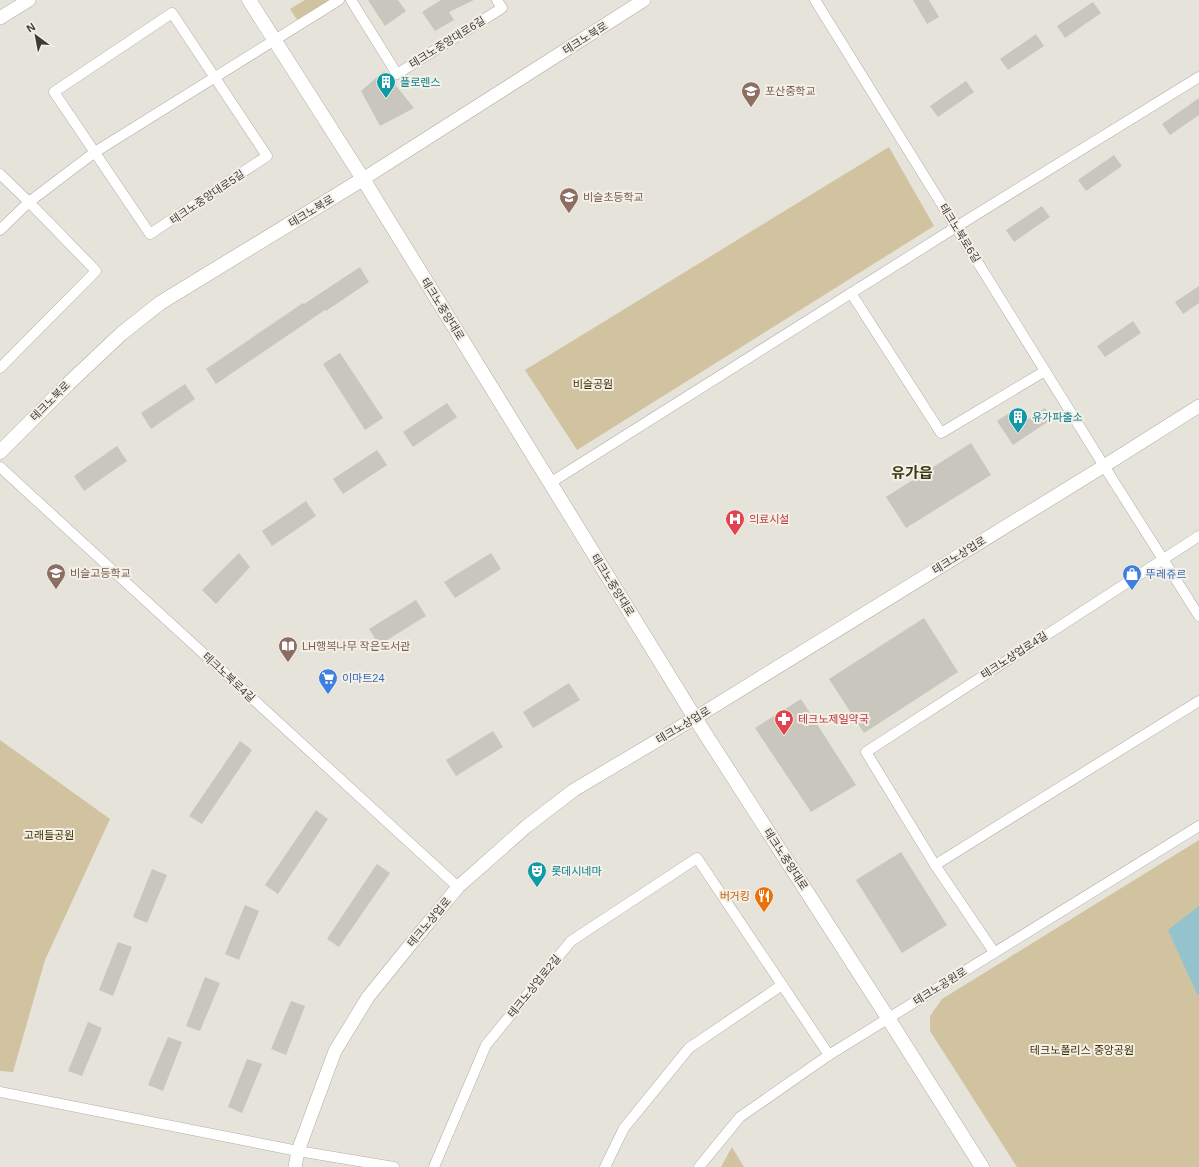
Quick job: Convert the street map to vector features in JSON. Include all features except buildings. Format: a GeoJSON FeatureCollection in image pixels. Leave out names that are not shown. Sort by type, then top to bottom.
{"type":"FeatureCollection","features":[{"type":"Feature","properties":{"kind":"main road","name":"테크노중앙대로"},"geometry":{"type":"LineString","coordinates":[[249,0],[363,179],[695,718],[982,1167]]}},
{"type":"Feature","properties":{"kind":"main road","name":"테크노북로"},"geometry":{"type":"LineString","coordinates":[[0,452],[68,384],[116,339],[160,303],[363,179]]}},
{"type":"Feature","properties":{"kind":"street"},"geometry":{"type":"LineString","coordinates":[[0,18],[29,0]]}},
{"type":"Feature","properties":{"kind":"street"},"geometry":{"type":"LineString","coordinates":[[0,230],[29,202],[95,152],[339,0]]}},
{"type":"Feature","properties":{"kind":"street","name":"테크노중앙대로6길"},"geometry":{"type":"LineString","coordinates":[[351,0],[397,74],[502,8],[497,0]]}},
{"type":"Feature","properties":{"kind":"street","name":"테크노북로"},"geometry":{"type":"LineString","coordinates":[[363,179],[644,0]]}},
{"type":"Feature","properties":{"kind":"street","name":"테크노북로6길"},"geometry":{"type":"LineString","coordinates":[[814,0],[1104,466]]}},
{"type":"Feature","properties":{"kind":"street","name":"테크노중앙대로5길"},"geometry":{"type":"LineString","coordinates":[[172,13],[267,156],[150,234],[95,152],[54,92],[172,13]]}},
{"type":"Feature","properties":{"kind":"street"},"geometry":{"type":"LineString","coordinates":[[550,483],[956,227],[1199,77]]}},
{"type":"Feature","properties":{"kind":"street"},"geometry":{"type":"LineString","coordinates":[[0,174],[96,271],[0,368]]}},
{"type":"Feature","properties":{"kind":"street"},"geometry":{"type":"LineString","coordinates":[[851,293],[941,433],[1045,371]]}},
{"type":"Feature","properties":{"kind":"street","name":"테크노상업로"},"geometry":{"type":"LineString","coordinates":[[295,1167],[298,1151],[336,1051],[368,997],[458,887],[527,826],[574,790],[695,718],[1199,406]]}},
{"type":"Feature","properties":{"kind":"street"},"geometry":{"type":"LineString","coordinates":[[1104,466],[1199,616]]}},
{"type":"Feature","properties":{"kind":"street","name":"테크노북로4길"},"geometry":{"type":"LineString","coordinates":[[0,467],[458,887]]}},
{"type":"Feature","properties":{"kind":"street","name":"테크노상업로4길"},"geometry":{"type":"LineString","coordinates":[[935,865],[866,752],[1199,536]]}},
{"type":"Feature","properties":{"kind":"street"},"geometry":{"type":"LineString","coordinates":[[994,952],[935,865],[1199,701]]}},
{"type":"Feature","properties":{"kind":"street","name":"테크노공원로"},"geometry":{"type":"LineString","coordinates":[[699,1167],[740,1117],[828,1055],[1199,826]]}},
{"type":"Feature","properties":{"kind":"street","name":"테크노상업로2길"},"geometry":{"type":"LineString","coordinates":[[434,1167],[486,1045],[571,941],[697,858],[782,986]]}},
{"type":"Feature","properties":{"kind":"street"},"geometry":{"type":"LineString","coordinates":[[605,1167],[624,1128],[689,1048],[782,986],[828,1055]]}},
{"type":"Feature","properties":{"kind":"street"},"geometry":{"type":"LineString","coordinates":[[0,1092],[298,1151],[394,1167]]}},
{"type":"Feature","properties":{"kind":"green space"},"geometry":{"type":"Polygon","coordinates":[[[305,0],[334,0],[300,24],[290,9],[305,0]]]}},
{"type":"Feature","properties":{"kind":"green space","name":"비슬공원"},"geometry":{"type":"Polygon","coordinates":[[[889,147],[934,226],[577,450],[525,370],[889,147]]]}},
{"type":"Feature","properties":{"kind":"green space","name":"고래들공원"},"geometry":{"type":"Polygon","coordinates":[[[0,740],[110,819],[45,960],[13,1072],[0,1071],[0,740]]]}},
{"type":"Feature","properties":{"kind":"green space","name":"테크노폴리스 중앙공원"},"geometry":{"type":"Polygon","coordinates":[[[1199,840],[1199,1167],[1017,1167],[930,1031],[930,1016],[942,999],[1199,840]]]}},
{"type":"Feature","properties":{"kind":"green space"},"geometry":{"type":"Polygon","coordinates":[[[732,1147],[744,1167],[721,1167],[732,1147]]]}},
{"type":"Feature","properties":{"kind":"water"},"geometry":{"type":"Polygon","coordinates":[[[1199,906],[1199,995],[1197,994],[1168,930],[1199,906]]]}},
{"type":"Feature","properties":{"kind":"place","name":"플로렌스"},"geometry":{"type":"Point","coordinates":[386,99]}},
{"type":"Feature","properties":{"kind":"place","name":"포산중학교"},"geometry":{"type":"Point","coordinates":[751,108]}},
{"type":"Feature","properties":{"kind":"place","name":"비슬초등학교"},"geometry":{"type":"Point","coordinates":[569,214]}},
{"type":"Feature","properties":{"kind":"place","name":"유가파출소"},"geometry":{"type":"Point","coordinates":[1018,434]}},
{"type":"Feature","properties":{"kind":"place","name":"의료시설"},"geometry":{"type":"Point","coordinates":[735,536]}},
{"type":"Feature","properties":{"kind":"place","name":"비슬고등학교"},"geometry":{"type":"Point","coordinates":[56,590]}},
{"type":"Feature","properties":{"kind":"place","name":"뚜레쥬르"},"geometry":{"type":"Point","coordinates":[1132,591]}},
{"type":"Feature","properties":{"kind":"place","name":"LH행복나무 작은도서관"},"geometry":{"type":"Point","coordinates":[288,663]}},
{"type":"Feature","properties":{"kind":"place","name":"이마트24"},"geometry":{"type":"Point","coordinates":[328,695]}},
{"type":"Feature","properties":{"kind":"place","name":"테크노제일약국"},"geometry":{"type":"Point","coordinates":[784,736]}},
{"type":"Feature","properties":{"kind":"place","name":"롯데시네마"},"geometry":{"type":"Point","coordinates":[537,888]}},
{"type":"Feature","properties":{"kind":"place","name":"버거킹"},"geometry":{"type":"Point","coordinates":[764,913]}},
{"type":"Feature","properties":{"kind":"district","name":"유가읍"},"geometry":{"type":"Point","coordinates":[912,472]}}]}
